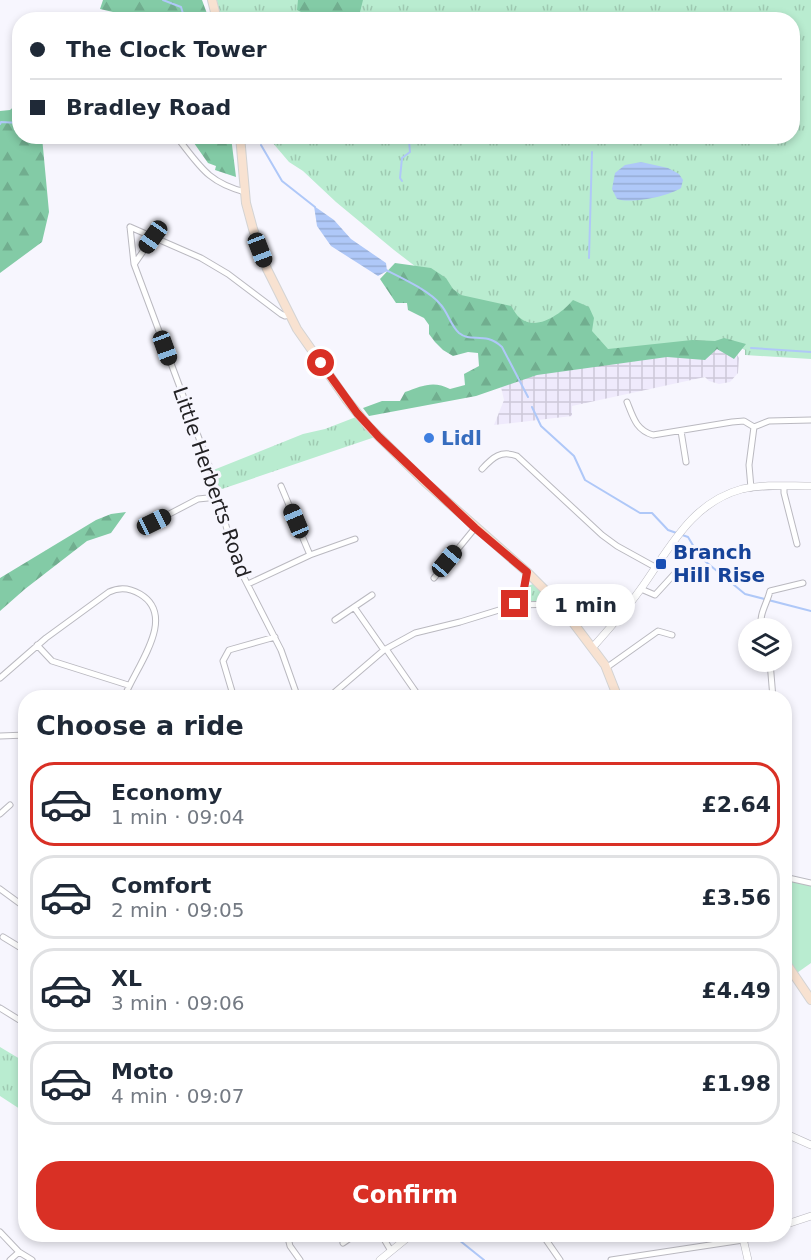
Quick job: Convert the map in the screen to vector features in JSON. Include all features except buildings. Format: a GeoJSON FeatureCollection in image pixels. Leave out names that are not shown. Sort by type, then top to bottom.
{"type":"FeatureCollection","features":[{"type":"Feature","properties":{"kind":"main road"},"geometry":{"type":"LineString","coordinates":[[241,144],[249,215],[277,291],[297,329],[361,418],[376,434],[559,604],[593,647],[606,668],[615,690]]}},
{"type":"Feature","properties":{"kind":"main road"},"geometry":{"type":"LineString","coordinates":[[792,972],[811,1000]]}},
{"type":"Feature","properties":{"kind":"street"},"geometry":{"type":"LineString","coordinates":[[182,144],[208,176],[225,187],[245,192]]}},
{"type":"Feature","properties":{"kind":"street","name":"Little Herberts Road"},"geometry":{"type":"LineString","coordinates":[[153,237],[130,227],[134,264],[210,468],[236,562],[275,637],[295,690]]}},
{"type":"Feature","properties":{"kind":"street"},"geometry":{"type":"LineString","coordinates":[[134,264],[153,237],[201,258],[238,280],[281,314],[285,316],[289,314]]}},
{"type":"Feature","properties":{"kind":"street"},"geometry":{"type":"LineString","coordinates":[[627,402],[637,427],[653,435],[744,421],[754,427]]}},
{"type":"Feature","properties":{"kind":"street"},"geometry":{"type":"LineString","coordinates":[[754,427],[765,421],[811,420]]}},
{"type":"Feature","properties":{"kind":"street"},"geometry":{"type":"LineString","coordinates":[[751,488],[748,465],[754,427]]}},
{"type":"Feature","properties":{"kind":"street"},"geometry":{"type":"LineString","coordinates":[[681,431],[686,462]]}},
{"type":"Feature","properties":{"kind":"street"},"geometry":{"type":"LineString","coordinates":[[482,469],[499,454],[517,456],[602,535],[617,546],[656,567]]}},
{"type":"Feature","properties":{"kind":"street"},"geometry":{"type":"LineString","coordinates":[[281,486],[310,555]]}},
{"type":"Feature","properties":{"kind":"street"},"geometry":{"type":"LineString","coordinates":[[784,486],[797,544]]}},
{"type":"Feature","properties":{"kind":"street"},"geometry":{"type":"LineString","coordinates":[[593,647],[640,589],[682,528],[697,513],[731,493],[751,488],[811,486]]}},
{"type":"Feature","properties":{"kind":"street"},"geometry":{"type":"LineString","coordinates":[[154,522],[198,499],[218,496]]}},
{"type":"Feature","properties":{"kind":"street"},"geometry":{"type":"LineString","coordinates":[[434,578],[475,528]]}},
{"type":"Feature","properties":{"kind":"street"},"geometry":{"type":"LineString","coordinates":[[248,584],[310,555],[355,539]]}},
{"type":"Feature","properties":{"kind":"street"},"geometry":{"type":"LineString","coordinates":[[521,605],[527,572]]}},
{"type":"Feature","properties":{"kind":"street"},"geometry":{"type":"LineString","coordinates":[[640,589],[656,595],[677,572]]}},
{"type":"Feature","properties":{"kind":"street"},"geometry":{"type":"LineString","coordinates":[[761,618],[770,591],[803,583]]}},
{"type":"Feature","properties":{"kind":"street"},"geometry":{"type":"LineString","coordinates":[[0,678],[37,645],[111,591],[126,589],[146,598],[152,606],[156,625],[152,641],[126,690]]}},
{"type":"Feature","properties":{"kind":"street"},"geometry":{"type":"LineString","coordinates":[[335,620],[372,595]]}},
{"type":"Feature","properties":{"kind":"street"},"geometry":{"type":"LineString","coordinates":[[337,690],[385,649],[415,633],[511,606],[559,604]]}},
{"type":"Feature","properties":{"kind":"street"},"geometry":{"type":"LineString","coordinates":[[354,607],[414,690]]}},
{"type":"Feature","properties":{"kind":"street"},"geometry":{"type":"LineString","coordinates":[[606,668],[656,632],[661,630],[672,635]]}},
{"type":"Feature","properties":{"kind":"street"},"geometry":{"type":"LineString","coordinates":[[232,690],[223,661],[225,655],[234,648],[275,637]]}},
{"type":"Feature","properties":{"kind":"street"},"geometry":{"type":"LineString","coordinates":[[37,645],[52,660],[128,685]]}},
{"type":"Feature","properties":{"kind":"street"},"geometry":{"type":"LineString","coordinates":[[771,672],[772,690]]}},
{"type":"Feature","properties":{"kind":"street"},"geometry":{"type":"LineString","coordinates":[[0,735],[18,735]]}},
{"type":"Feature","properties":{"kind":"street"},"geometry":{"type":"LineString","coordinates":[[0,814],[10,805]]}},
{"type":"Feature","properties":{"kind":"street"},"geometry":{"type":"LineString","coordinates":[[792,879],[811,883]]}},
{"type":"Feature","properties":{"kind":"street"},"geometry":{"type":"LineString","coordinates":[[0,889],[18,902]]}},
{"type":"Feature","properties":{"kind":"street"},"geometry":{"type":"LineString","coordinates":[[3,937],[18,946]]}},
{"type":"Feature","properties":{"kind":"street"},"geometry":{"type":"LineString","coordinates":[[0,1008],[18,1019]]}},
{"type":"Feature","properties":{"kind":"street"},"geometry":{"type":"LineString","coordinates":[[792,1137],[811,1145]]}},
{"type":"Feature","properties":{"kind":"street"},"geometry":{"type":"LineString","coordinates":[[792,1222],[811,1216]]}},
{"type":"Feature","properties":{"kind":"street"},"geometry":{"type":"LineString","coordinates":[[0,1232],[19,1252],[32,1260]]}},
{"type":"Feature","properties":{"kind":"street"},"geometry":{"type":"LineString","coordinates":[[289,1242],[300,1260]]}},
{"type":"Feature","properties":{"kind":"street"},"geometry":{"type":"LineString","coordinates":[[386,1242],[392,1251]]}},
{"type":"Feature","properties":{"kind":"street"},"geometry":{"type":"LineString","coordinates":[[381,1260],[403,1242]]}},
{"type":"Feature","properties":{"kind":"street"},"geometry":{"type":"LineString","coordinates":[[548,1242],[560,1260]]}},
{"type":"Feature","properties":{"kind":"street"},"geometry":{"type":"LineString","coordinates":[[611,1260],[714,1242]]}},
{"type":"Feature","properties":{"kind":"street"},"geometry":{"type":"LineString","coordinates":[[744,1242],[748,1260]]}},
{"type":"Feature","properties":{"kind":"street"},"geometry":{"type":"LineString","coordinates":[[10,1260],[19,1252]]}},
{"type":"Feature","properties":{"kind":"shaded area"},"geometry":{"type":"Polygon","coordinates":[[[715,346],[735,351],[739,358],[738,373],[730,382],[719,384],[705,377],[572,406],[572,416],[494,425],[504,400],[500,383],[508,367],[715,346]]]}},
{"type":"Feature","properties":{"kind":"green space"},"geometry":{"type":"Polygon","coordinates":[[[103,0],[202,0],[206,12],[113,12],[100,9],[103,0]]]}},
{"type":"Feature","properties":{"kind":"green space"},"geometry":{"type":"Polygon","coordinates":[[[217,0],[811,0],[811,359],[745,355],[745,350],[739,347],[542,364],[394,250],[303,171],[289,162],[274,144],[800,144],[800,12],[218,12],[217,0]]]}},
{"type":"Feature","properties":{"kind":"green space"},"geometry":{"type":"Polygon","coordinates":[[[298,0],[363,0],[360,12],[301,12],[297,10],[298,0]]]}},
{"type":"Feature","properties":{"kind":"green space"},"geometry":{"type":"Polygon","coordinates":[[[12,108],[12,144],[43,144],[49,212],[42,242],[0,273],[0,111],[12,108]]]}},
{"type":"Feature","properties":{"kind":"green space"},"geometry":{"type":"Polygon","coordinates":[[[195,144],[232,144],[236,177],[215,170],[216,166],[208,163],[195,144]]]}},
{"type":"Feature","properties":{"kind":"green space"},"geometry":{"type":"Polygon","coordinates":[[[395,263],[431,268],[446,278],[453,289],[461,295],[511,306],[519,317],[527,322],[534,323],[549,319],[573,300],[589,307],[594,318],[592,331],[608,349],[692,340],[715,341],[724,338],[746,344],[734,359],[717,349],[705,360],[667,357],[537,375],[476,396],[369,416],[363,408],[382,401],[400,401],[405,392],[417,388],[433,384],[450,389],[465,385],[464,374],[479,366],[478,353],[468,352],[453,356],[443,350],[429,334],[429,325],[424,318],[408,310],[407,303],[396,303],[380,279],[395,263]]]}},
{"type":"Feature","properties":{"kind":"green space"},"geometry":{"type":"Polygon","coordinates":[[[356,417],[375,437],[216,491],[211,471],[303,434],[325,429],[356,417]]]}},
{"type":"Feature","properties":{"kind":"green space"},"geometry":{"type":"Polygon","coordinates":[[[126,512],[111,533],[87,541],[0,611],[0,578],[96,520],[111,514],[126,512]]]}},
{"type":"Feature","properties":{"kind":"green space"},"geometry":{"type":"Polygon","coordinates":[[[533,584],[547,598],[546,601],[542,603],[528,601],[526,598],[528,586],[533,584]]]}},
{"type":"Feature","properties":{"kind":"green space"},"geometry":{"type":"Polygon","coordinates":[[[792,880],[811,883],[811,963],[794,975],[792,972],[792,880]]]}},
{"type":"Feature","properties":{"kind":"green space"},"geometry":{"type":"Polygon","coordinates":[[[0,1047],[18,1058],[18,1108],[0,1096],[0,1047]]]}},
{"type":"Feature","properties":{"kind":"water"},"geometry":{"type":"Polygon","coordinates":[[[641,162],[668,168],[679,174],[683,180],[681,188],[650,198],[632,201],[617,199],[612,189],[615,173],[625,165],[641,162]]]}},
{"type":"Feature","properties":{"kind":"water"},"geometry":{"type":"Polygon","coordinates":[[[314,206],[334,220],[351,239],[386,263],[387,271],[378,276],[331,246],[317,226],[314,206]]]}},
{"type":"Feature","properties":{"kind":"waterway"},"geometry":{"type":"LineString","coordinates":[[163,0],[181,7],[183,12]]}},
{"type":"Feature","properties":{"kind":"waterway"},"geometry":{"type":"LineString","coordinates":[[0,124],[1,122],[12,123]]}},
{"type":"Feature","properties":{"kind":"waterway"},"geometry":{"type":"LineString","coordinates":[[402,181],[400,178],[402,158],[410,152],[409,144]]}},
{"type":"Feature","properties":{"kind":"waterway"},"geometry":{"type":"LineString","coordinates":[[261,145],[282,181],[315,207]]}},
{"type":"Feature","properties":{"kind":"waterway"},"geometry":{"type":"LineString","coordinates":[[589,258],[592,152]]}},
{"type":"Feature","properties":{"kind":"waterway"},"geometry":{"type":"LineString","coordinates":[[386,270],[415,285],[436,300],[459,333],[468,337],[490,339],[502,347],[528,397]]}},
{"type":"Feature","properties":{"kind":"waterway"},"geometry":{"type":"LineString","coordinates":[[751,348],[811,352]]}},
{"type":"Feature","properties":{"kind":"waterway"},"geometry":{"type":"LineString","coordinates":[[532,407],[541,426],[574,456],[585,480],[640,513],[652,513],[668,530],[688,537],[700,557],[745,594],[811,611]]}},
{"type":"Feature","properties":{"kind":"waterway"},"geometry":{"type":"LineString","coordinates":[[462,1242],[484,1260]]}},
{"type":"Feature","properties":{"kind":"place","name":"Lidl"},"geometry":{"type":"Point","coordinates":[429,438]}},
{"type":"Feature","properties":{"kind":"place","name":"Branch Hill Rise"},"geometry":{"type":"Point","coordinates":[661,564]}},
{"type":"Feature","properties":{"kind":"route"},"geometry":{"type":"LineString","coordinates":[[321,363],[368,426],[475,528],[527,572],[521,605],[515,604]]}}]}
